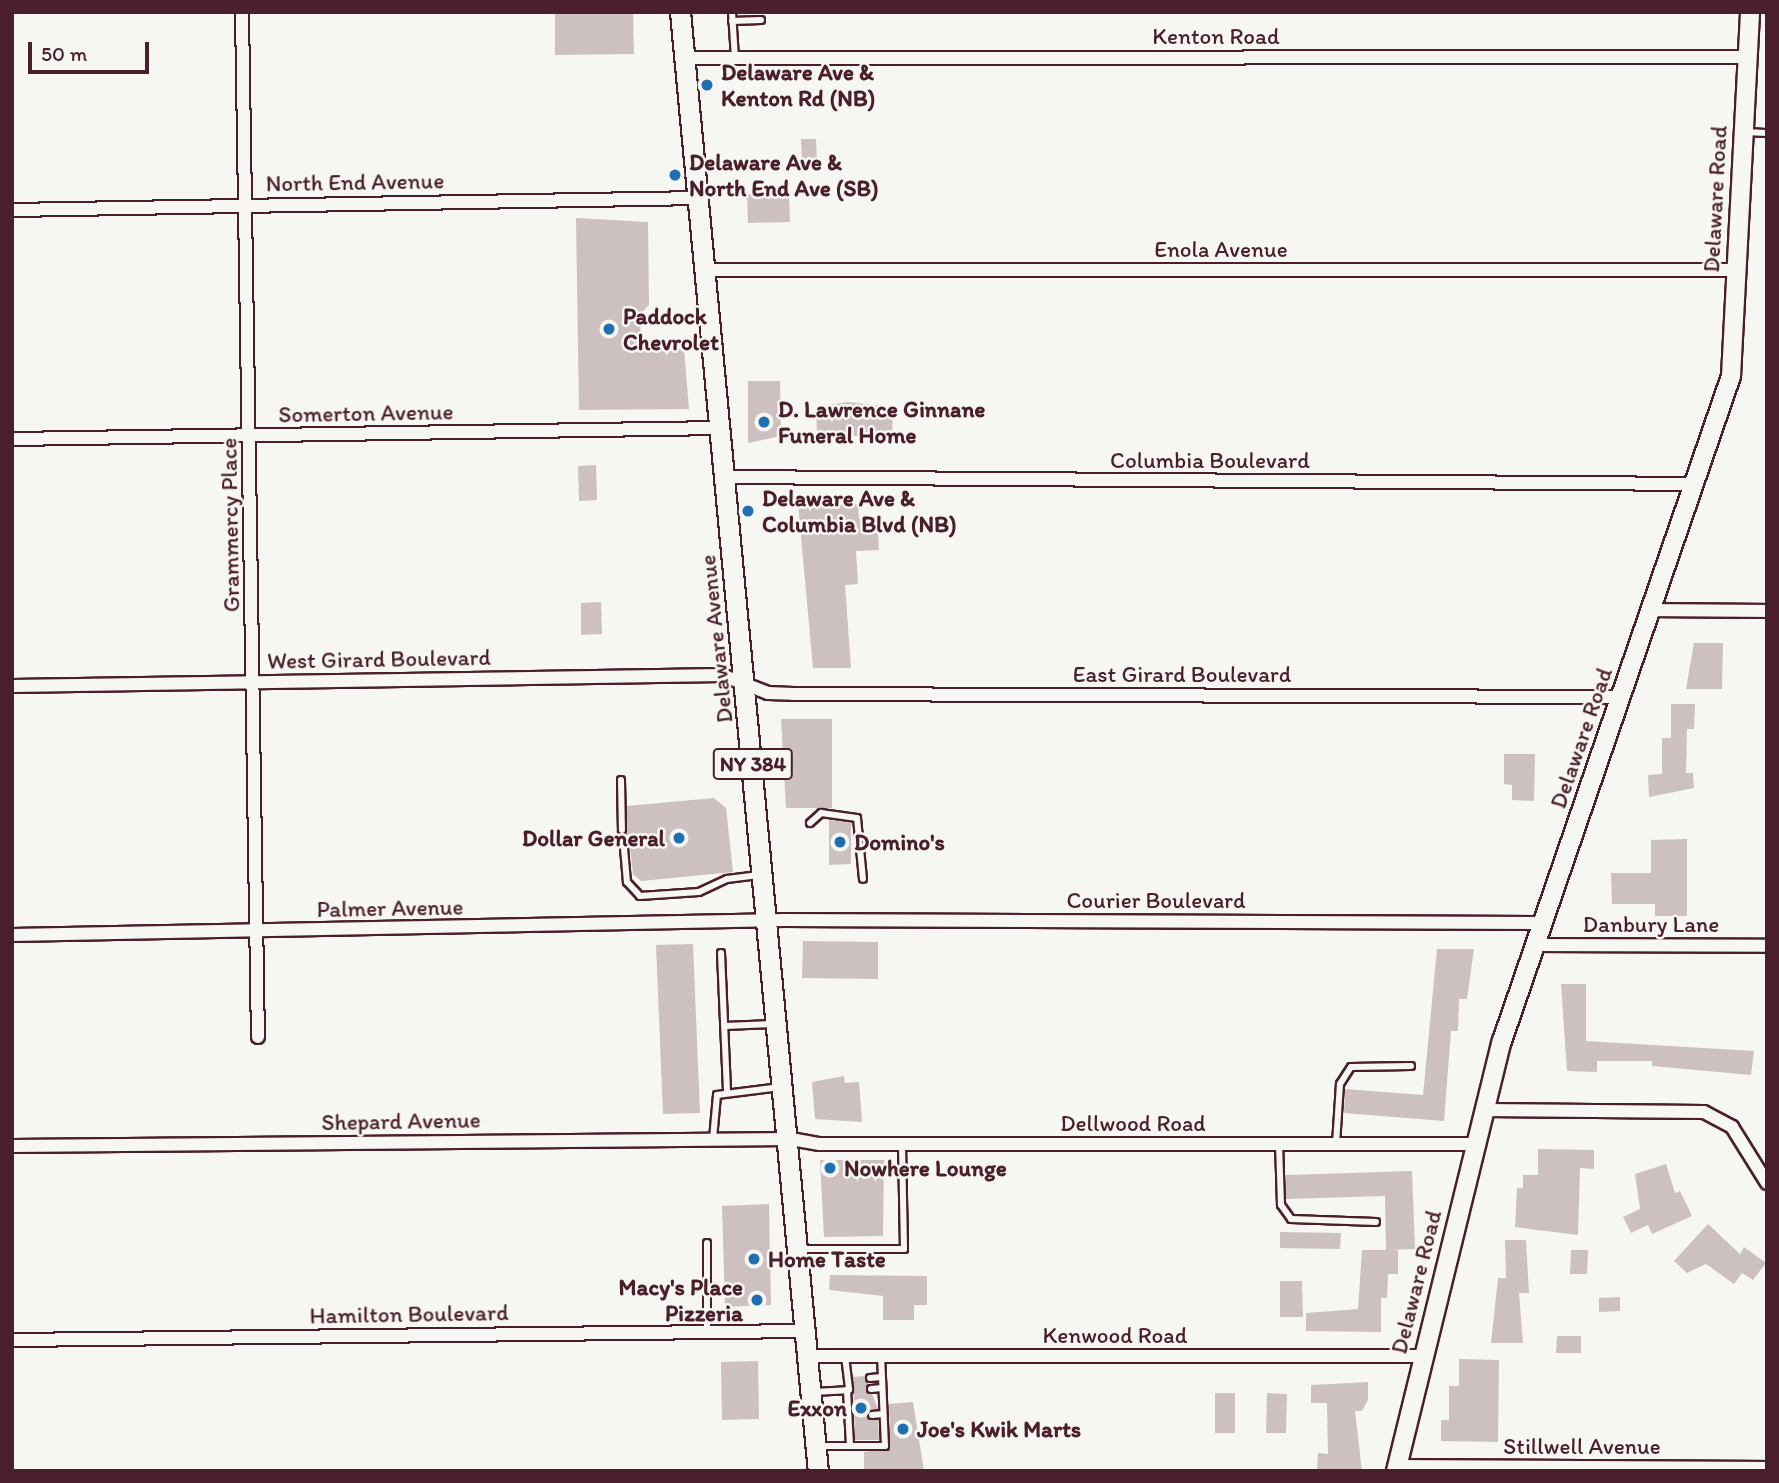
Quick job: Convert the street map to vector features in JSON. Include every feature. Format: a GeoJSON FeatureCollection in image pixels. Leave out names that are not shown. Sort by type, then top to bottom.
{"type":"FeatureCollection","features":[{"type":"Feature","properties":{"kind":"main road","name":"Delaware Avenue"},"geometry":{"type":"LineString","coordinates":[[680,12],[791,1139],[818,1471]]}},
{"type":"Feature","properties":{"kind":"street","name":"Grammercy Place"},"geometry":{"type":"LineString","coordinates":[[242,12],[257,1037]]}},
{"type":"Feature","properties":{"kind":"street","name":"Delaware Road"},"geometry":{"type":"LineString","coordinates":[[1397,1469],[1422,1356],[1485,1110],[1543,923],[1731,376],[1750,12]]}},
{"type":"Feature","properties":{"kind":"street","name":"Kenton Road"},"geometry":{"type":"LineString","coordinates":[[684,58],[1747,57]]}},
{"type":"Feature","properties":{"kind":"street","name":"North End Avenue"},"geometry":{"type":"LineString","coordinates":[[12,210],[698,198]]}},
{"type":"Feature","properties":{"kind":"street","name":"Enola Avenue"},"geometry":{"type":"LineString","coordinates":[[705,270],[1737,270]]}},
{"type":"Feature","properties":{"kind":"street","name":"Somerton Avenue"},"geometry":{"type":"LineString","coordinates":[[12,439],[720,428]]}},
{"type":"Feature","properties":{"kind":"street","name":"Columbia Boulevard"},"geometry":{"type":"LineString","coordinates":[[725,477],[1695,484]]}},
{"type":"Feature","properties":{"kind":"street"},"geometry":{"type":"LineString","coordinates":[[1651,610],[1767,611]]}},
{"type":"Feature","properties":{"kind":"street","name":"West Girard Boulevard"},"geometry":{"type":"LineString","coordinates":[[12,686],[722,675],[746,684]]}},
{"type":"Feature","properties":{"kind":"street","name":"East Girard Boulevard"},"geometry":{"type":"LineString","coordinates":[[746,684],[793,694],[1621,697]]}},
{"type":"Feature","properties":{"kind":"street","name":"Palmer Avenue"},"geometry":{"type":"LineString","coordinates":[[12,935],[769,921]]}},
{"type":"Feature","properties":{"kind":"street","name":"Courier Boulevard"},"geometry":{"type":"LineString","coordinates":[[769,921],[1543,923]]}},
{"type":"Feature","properties":{"kind":"street","name":"Danbury Lane"},"geometry":{"type":"LineString","coordinates":[[1536,945],[1767,946]]}},
{"type":"Feature","properties":{"kind":"street"},"geometry":{"type":"LineString","coordinates":[[1485,1110],[1704,1112],[1732,1128],[1767,1183]]}},
{"type":"Feature","properties":{"kind":"street","name":"Dellwood Road"},"geometry":{"type":"LineString","coordinates":[[791,1139],[902,1144],[1476,1144]]}},
{"type":"Feature","properties":{"kind":"street","name":"Shepard Avenue"},"geometry":{"type":"LineString","coordinates":[[12,1146],[791,1139]]}},
{"type":"Feature","properties":{"kind":"street","name":"Hamilton Boulevard"},"geometry":{"type":"LineString","coordinates":[[12,1340],[807,1331]]}},
{"type":"Feature","properties":{"kind":"street","name":"Kenwood Road"},"geometry":{"type":"LineString","coordinates":[[809,1356],[1422,1356]]}},
{"type":"Feature","properties":{"kind":"street","name":"Stillwell Avenue"},"geometry":{"type":"LineString","coordinates":[[1397,1469],[1767,1468]]}},
{"type":"Feature","properties":{"kind":"lane"},"geometry":{"type":"LineString","coordinates":[[732,12],[735,58]]}},
{"type":"Feature","properties":{"kind":"lane"},"geometry":{"type":"LineString","coordinates":[[732,21],[761,20]]}},
{"type":"Feature","properties":{"kind":"lane"},"geometry":{"type":"LineString","coordinates":[[1743,132],[1767,133]]}},
{"type":"Feature","properties":{"kind":"lane"},"geometry":{"type":"LineString","coordinates":[[621,780],[622,830]]}},
{"type":"Feature","properties":{"kind":"lane"},"geometry":{"type":"LineString","coordinates":[[810,823],[821,813],[857,818],[863,879]]}},
{"type":"Feature","properties":{"kind":"lane"},"geometry":{"type":"LineString","coordinates":[[624,848],[627,882],[640,896],[699,892],[727,879],[764,875]]}},
{"type":"Feature","properties":{"kind":"lane"},"geometry":{"type":"LineString","coordinates":[[721,953],[727,1091]]}},
{"type":"Feature","properties":{"kind":"lane"},"geometry":{"type":"LineString","coordinates":[[724,1026],[779,1023]]}},
{"type":"Feature","properties":{"kind":"lane"},"geometry":{"type":"LineString","coordinates":[[1336,1144],[1340,1084],[1351,1067],[1411,1066]]}},
{"type":"Feature","properties":{"kind":"lane"},"geometry":{"type":"LineString","coordinates":[[713,1139],[714,1102],[727,1091],[785,1086]]}},
{"type":"Feature","properties":{"kind":"lane"},"geometry":{"type":"LineString","coordinates":[[800,1249],[904,1249],[902,1144]]}},
{"type":"Feature","properties":{"kind":"lane"},"geometry":{"type":"LineString","coordinates":[[1279,1144],[1282,1205],[1291,1219],[1376,1222]]}},
{"type":"Feature","properties":{"kind":"lane"},"geometry":{"type":"LineString","coordinates":[[707,1242],[707,1332]]}},
{"type":"Feature","properties":{"kind":"lane"},"geometry":{"type":"LineString","coordinates":[[845,1356],[849,1390],[849,1446]]}},
{"type":"Feature","properties":{"kind":"lane"},"geometry":{"type":"LineString","coordinates":[[816,1446],[885,1446],[881,1356]]}},
{"type":"Feature","properties":{"kind":"lane"},"geometry":{"type":"LineString","coordinates":[[870,1378],[882,1377]]}},
{"type":"Feature","properties":{"kind":"lane"},"geometry":{"type":"LineString","coordinates":[[871,1389],[882,1388]]}},
{"type":"Feature","properties":{"kind":"lane"},"geometry":{"type":"LineString","coordinates":[[811,1392],[849,1390]]}},
{"type":"Feature","properties":{"kind":"lane"},"geometry":{"type":"LineString","coordinates":[[872,1415],[883,1414]]}},
{"type":"Feature","properties":{"kind":"building"},"geometry":{"type":"Polygon","coordinates":[[[555,12],[633,12],[634,54],[555,55],[555,12]]]}},
{"type":"Feature","properties":{"kind":"building"},"geometry":{"type":"Polygon","coordinates":[[[801,139],[816,139],[817,164],[802,164],[801,139]]]}},
{"type":"Feature","properties":{"kind":"building"},"geometry":{"type":"Polygon","coordinates":[[[789,193],[790,222],[748,223],[747,194],[789,193]]]}},
{"type":"Feature","properties":{"kind":"building","name":"Paddock Chevrolet"},"geometry":{"type":"Polygon","coordinates":[[[576,218],[648,222],[649,305],[640,314],[641,349],[684,349],[689,409],[579,410],[576,218]]]}},
{"type":"Feature","properties":{"kind":"building","name":"D. Lawrence Ginnane Funeral Home"},"geometry":{"type":"Polygon","coordinates":[[[748,381],[780,381],[781,436],[748,443],[748,381]]]}},
{"type":"Feature","properties":{"kind":"building"},"geometry":{"type":"Polygon","coordinates":[[[848,402],[893,407],[892,437],[817,435],[816,407],[848,402]]]}},
{"type":"Feature","properties":{"kind":"building"},"geometry":{"type":"Polygon","coordinates":[[[596,465],[597,500],[579,501],[578,466],[596,465]]]}},
{"type":"Feature","properties":{"kind":"building"},"geometry":{"type":"Polygon","coordinates":[[[798,504],[858,504],[859,519],[877,518],[879,550],[856,551],[858,584],[845,585],[851,668],[813,668],[798,504]]]}},
{"type":"Feature","properties":{"kind":"building"},"geometry":{"type":"Polygon","coordinates":[[[601,602],[602,634],[581,635],[581,603],[601,602]]]}},
{"type":"Feature","properties":{"kind":"building"},"geometry":{"type":"Polygon","coordinates":[[[1694,643],[1723,643],[1722,689],[1686,689],[1694,643]]]}},
{"type":"Feature","properties":{"kind":"building"},"geometry":{"type":"Polygon","coordinates":[[[1671,704],[1695,704],[1694,729],[1687,729],[1686,773],[1693,773],[1694,788],[1649,797],[1648,775],[1662,774],[1662,738],[1671,738],[1671,704]]]}},
{"type":"Feature","properties":{"kind":"building"},"geometry":{"type":"Polygon","coordinates":[[[781,719],[832,719],[832,808],[786,808],[781,719]]]}},
{"type":"Feature","properties":{"kind":"building"},"geometry":{"type":"Polygon","coordinates":[[[1504,754],[1535,754],[1534,801],[1512,800],[1512,785],[1504,784],[1504,754]]]}},
{"type":"Feature","properties":{"kind":"building","name":"Dollar General"},"geometry":{"type":"Polygon","coordinates":[[[714,798],[726,808],[733,872],[641,881],[633,874],[630,847],[623,842],[617,848],[616,830],[627,832],[627,806],[714,798]]]}},
{"type":"Feature","properties":{"kind":"building","name":"Domino's"},"geometry":{"type":"Polygon","coordinates":[[[829,820],[851,823],[851,864],[829,865],[829,820]]]}},
{"type":"Feature","properties":{"kind":"building"},"geometry":{"type":"Polygon","coordinates":[[[1687,839],[1687,916],[1655,916],[1655,904],[1612,904],[1611,873],[1651,873],[1651,840],[1687,839]]]}},
{"type":"Feature","properties":{"kind":"building"},"geometry":{"type":"Polygon","coordinates":[[[803,941],[878,942],[878,979],[802,978],[803,941]]]}},
{"type":"Feature","properties":{"kind":"building"},"geometry":{"type":"Polygon","coordinates":[[[693,944],[700,1113],[663,1114],[656,945],[693,944]]]}},
{"type":"Feature","properties":{"kind":"building"},"geometry":{"type":"Polygon","coordinates":[[[1437,949],[1474,949],[1467,999],[1459,999],[1458,1031],[1451,1031],[1444,1121],[1344,1113],[1345,1089],[1423,1095],[1437,949]]]}},
{"type":"Feature","properties":{"kind":"building"},"geometry":{"type":"Polygon","coordinates":[[[1561,984],[1586,984],[1586,1041],[1754,1051],[1751,1075],[1652,1066],[1652,1061],[1597,1061],[1597,1072],[1567,1071],[1561,984]]]}},
{"type":"Feature","properties":{"kind":"building"},"geometry":{"type":"Polygon","coordinates":[[[844,1076],[845,1083],[859,1082],[862,1122],[815,1119],[812,1082],[844,1076]]]}},
{"type":"Feature","properties":{"kind":"building"},"geometry":{"type":"Polygon","coordinates":[[[1538,1149],[1594,1150],[1594,1169],[1580,1168],[1578,1235],[1515,1227],[1517,1188],[1523,1188],[1523,1175],[1538,1175],[1538,1149]]]}},
{"type":"Feature","properties":{"kind":"building"},"geometry":{"type":"Polygon","coordinates":[[[820,1160],[884,1160],[883,1236],[824,1237],[820,1160]]]}},
{"type":"Feature","properties":{"kind":"building"},"geometry":{"type":"Polygon","coordinates":[[[1666,1164],[1675,1193],[1680,1191],[1692,1216],[1652,1234],[1648,1225],[1631,1233],[1623,1217],[1640,1209],[1635,1174],[1666,1164]]]}},
{"type":"Feature","properties":{"kind":"building"},"geometry":{"type":"Polygon","coordinates":[[[1412,1171],[1415,1249],[1386,1250],[1385,1196],[1286,1199],[1286,1175],[1412,1171]]]}},
{"type":"Feature","properties":{"kind":"building"},"geometry":{"type":"Polygon","coordinates":[[[769,1204],[771,1305],[725,1307],[722,1206],[769,1204]]]}},
{"type":"Feature","properties":{"kind":"building"},"geometry":{"type":"Polygon","coordinates":[[[1708,1224],[1740,1254],[1744,1247],[1766,1263],[1753,1280],[1742,1273],[1734,1284],[1706,1264],[1687,1273],[1674,1261],[1708,1224]]]}},
{"type":"Feature","properties":{"kind":"building"},"geometry":{"type":"Polygon","coordinates":[[[1280,1232],[1341,1233],[1340,1249],[1280,1248],[1280,1232]]]}},
{"type":"Feature","properties":{"kind":"building"},"geometry":{"type":"Polygon","coordinates":[[[1505,1240],[1526,1240],[1529,1293],[1519,1293],[1523,1343],[1491,1343],[1498,1278],[1506,1278],[1505,1240]]]}},
{"type":"Feature","properties":{"kind":"building"},"geometry":{"type":"Polygon","coordinates":[[[1362,1250],[1398,1250],[1398,1274],[1388,1274],[1387,1298],[1381,1298],[1381,1332],[1306,1331],[1306,1313],[1358,1309],[1362,1250]]]}},
{"type":"Feature","properties":{"kind":"building"},"geometry":{"type":"Polygon","coordinates":[[[1571,1250],[1588,1250],[1587,1274],[1570,1274],[1571,1250]]]}},
{"type":"Feature","properties":{"kind":"building"},"geometry":{"type":"Polygon","coordinates":[[[830,1275],[927,1276],[927,1305],[914,1305],[914,1320],[883,1320],[883,1296],[829,1290],[830,1275]]]}},
{"type":"Feature","properties":{"kind":"building"},"geometry":{"type":"Polygon","coordinates":[[[1280,1281],[1302,1281],[1303,1317],[1280,1317],[1280,1281]]]}},
{"type":"Feature","properties":{"kind":"building"},"geometry":{"type":"Polygon","coordinates":[[[1620,1297],[1620,1311],[1599,1312],[1599,1298],[1620,1297]]]}},
{"type":"Feature","properties":{"kind":"building"},"geometry":{"type":"Polygon","coordinates":[[[1557,1336],[1581,1336],[1581,1353],[1556,1353],[1557,1336]]]}},
{"type":"Feature","properties":{"kind":"building"},"geometry":{"type":"Polygon","coordinates":[[[1459,1359],[1499,1360],[1498,1442],[1441,1441],[1441,1420],[1449,1420],[1449,1386],[1459,1386],[1459,1359]]]}},
{"type":"Feature","properties":{"kind":"building"},"geometry":{"type":"Polygon","coordinates":[[[758,1361],[759,1419],[722,1420],[721,1362],[758,1361]]]}},
{"type":"Feature","properties":{"kind":"building"},"geometry":{"type":"Polygon","coordinates":[[[865,1376],[878,1409],[866,1416],[878,1420],[879,1440],[855,1440],[853,1377],[865,1376]]]}},
{"type":"Feature","properties":{"kind":"building"},"geometry":{"type":"Polygon","coordinates":[[[1368,1382],[1368,1400],[1362,1411],[1355,1411],[1362,1471],[1317,1471],[1318,1453],[1328,1454],[1327,1403],[1311,1403],[1311,1385],[1368,1382]]]}},
{"type":"Feature","properties":{"kind":"building"},"geometry":{"type":"Polygon","coordinates":[[[1215,1393],[1235,1393],[1235,1433],[1215,1433],[1215,1393]]]}},
{"type":"Feature","properties":{"kind":"building"},"geometry":{"type":"Polygon","coordinates":[[[1267,1393],[1287,1394],[1286,1433],[1266,1433],[1267,1393]]]}},
{"type":"Feature","properties":{"kind":"building"},"geometry":{"type":"Polygon","coordinates":[[[913,1402],[924,1471],[864,1471],[864,1452],[890,1448],[889,1404],[913,1402]]]}},
{"type":"Feature","properties":{"kind":"place","name":"Delaware Ave & Kenton Rd (NB)"},"geometry":{"type":"Point","coordinates":[707,85]}},
{"type":"Feature","properties":{"kind":"place","name":"Delaware Ave & North End Ave (SB)"},"geometry":{"type":"Point","coordinates":[675,175]}},
{"type":"Feature","properties":{"kind":"place","name":"Paddock Chevrolet"},"geometry":{"type":"Point","coordinates":[609,329]}},
{"type":"Feature","properties":{"kind":"place","name":"D. Lawrence Ginnane Funeral Home"},"geometry":{"type":"Point","coordinates":[764,422]}},
{"type":"Feature","properties":{"kind":"place","name":"Delaware Ave & Columbia Blvd (NB)"},"geometry":{"type":"Point","coordinates":[748,511]}},
{"type":"Feature","properties":{"kind":"place","name":"Dollar General"},"geometry":{"type":"Point","coordinates":[679,838]}},
{"type":"Feature","properties":{"kind":"place","name":"Domino's"},"geometry":{"type":"Point","coordinates":[840,842]}},
{"type":"Feature","properties":{"kind":"place","name":"Nowhere Lounge"},"geometry":{"type":"Point","coordinates":[830,1168]}},
{"type":"Feature","properties":{"kind":"place","name":"Home Taste"},"geometry":{"type":"Point","coordinates":[754,1259]}},
{"type":"Feature","properties":{"kind":"place","name":"Macy's Place Pizzeria"},"geometry":{"type":"Point","coordinates":[757,1300]}},
{"type":"Feature","properties":{"kind":"place","name":"Exxon"},"geometry":{"type":"Point","coordinates":[861,1408]}},
{"type":"Feature","properties":{"kind":"place","name":"Joe's Kwik Marts"},"geometry":{"type":"Point","coordinates":[903,1429]}}]}
